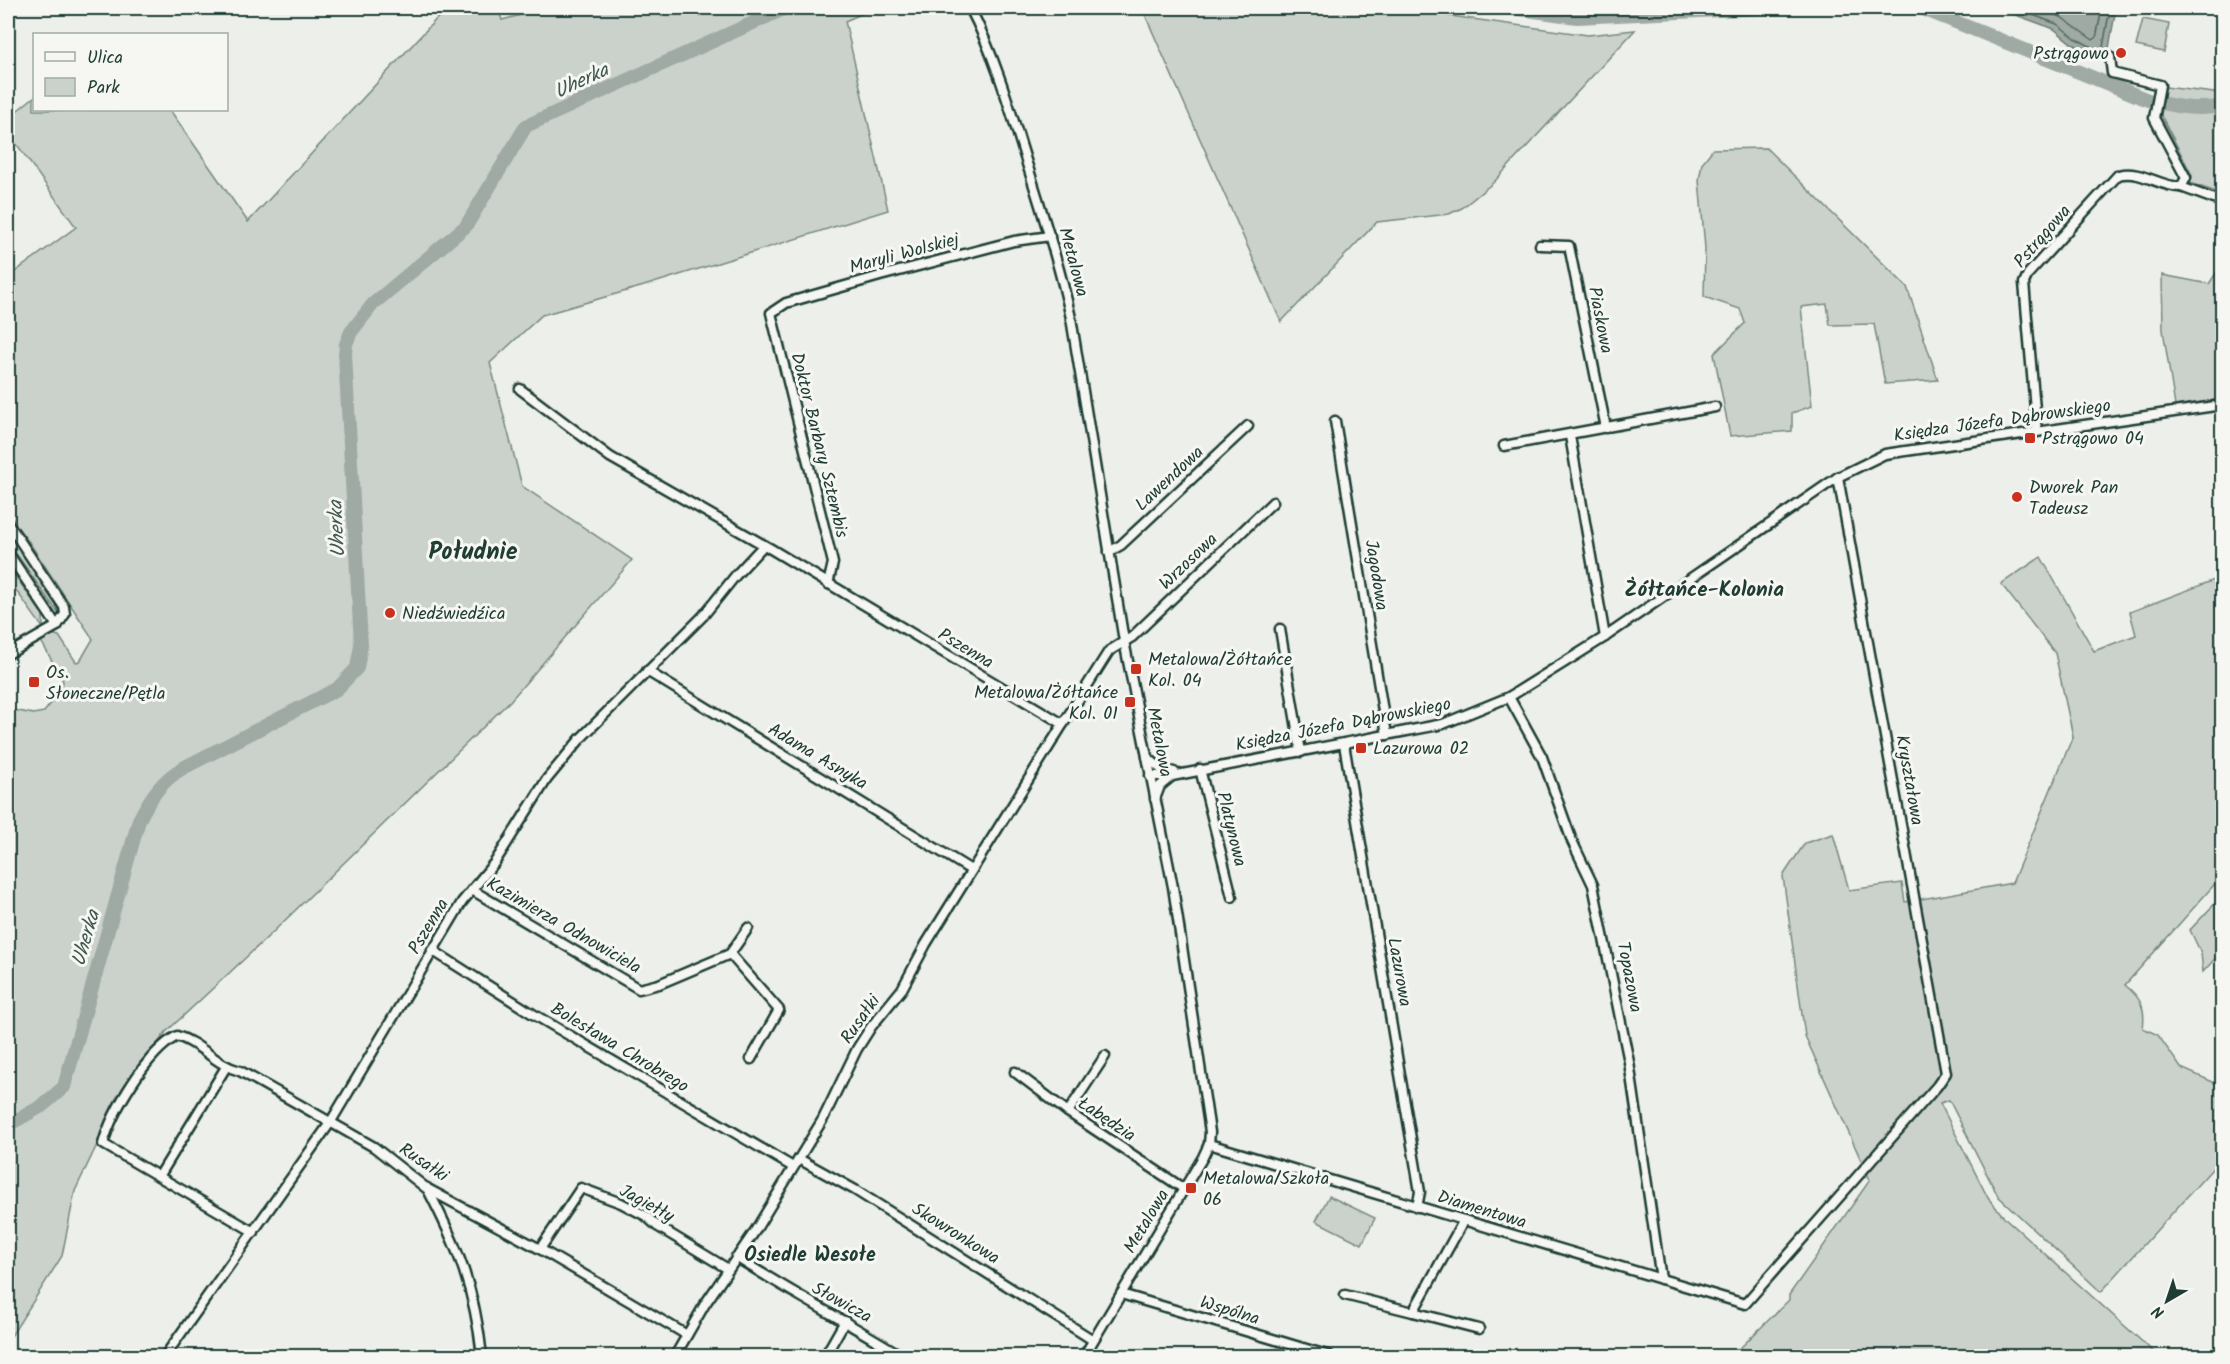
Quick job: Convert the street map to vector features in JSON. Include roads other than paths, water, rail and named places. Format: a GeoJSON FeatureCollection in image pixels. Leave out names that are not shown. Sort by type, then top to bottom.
{"type":"FeatureCollection","features":[{"type":"Feature","properties":{"kind":"street","name":"Metalowa"},"geometry":{"type":"LineString","coordinates":[[970,8],[996,68],[1050,236],[1071,318],[1124,641],[1173,888],[1207,1112],[1209,1144],[1084,1356]]}},
{"type":"Feature","properties":{"kind":"street"},"geometry":{"type":"LineString","coordinates":[[2110,57],[2112,73],[2160,85],[2154,118],[2186,178],[2181,187]]}},
{"type":"Feature","properties":{"kind":"street","name":"Pstrągowa"},"geometry":{"type":"LineString","coordinates":[[2037,432],[2024,283],[2028,274],[2118,176],[2136,174],[2223,202]]}},
{"type":"Feature","properties":{"kind":"street","name":"Maryli Wolskiej"},"geometry":{"type":"LineString","coordinates":[[771,313],[786,303],[880,276],[1014,241],[1050,236]]}},
{"type":"Feature","properties":{"kind":"street","name":"Piaskowa"},"geometry":{"type":"LineString","coordinates":[[1540,245],[1569,246],[1606,428]]}},
{"type":"Feature","properties":{"kind":"street","name":"Doktor Barbary Sztembis"},"geometry":{"type":"LineString","coordinates":[[771,313],[833,563],[828,584]]}},
{"type":"Feature","properties":{"kind":"street","name":"Pszenna"},"geometry":{"type":"LineString","coordinates":[[520,389],[610,457],[1063,724]]}},
{"type":"Feature","properties":{"kind":"street","name":"Księdza Józefa Dąbrowskiego"},"geometry":{"type":"LineString","coordinates":[[1150,776],[1172,776],[1443,724],[1509,697],[1605,637],[1838,477],[1863,463],[1896,451],[2223,405]]}},
{"type":"Feature","properties":{"kind":"street"},"geometry":{"type":"LineString","coordinates":[[1504,446],[1570,436],[1715,406]]}},
{"type":"Feature","properties":{"kind":"street","name":"Jagodowa"},"geometry":{"type":"LineString","coordinates":[[1335,421],[1387,735]]}},
{"type":"Feature","properties":{"kind":"street","name":"Lawendowa"},"geometry":{"type":"LineString","coordinates":[[1109,552],[1121,545],[1248,426]]}},
{"type":"Feature","properties":{"kind":"street"},"geometry":{"type":"LineString","coordinates":[[1570,436],[1605,637]]}},
{"type":"Feature","properties":{"kind":"street","name":"Kryształowa"},"geometry":{"type":"LineString","coordinates":[[1745,1304],[1946,1073],[1838,477]]}},
{"type":"Feature","properties":{"kind":"street","name":"Wrzosowa"},"geometry":{"type":"LineString","coordinates":[[1124,641],[1132,637],[1272,502]]}},
{"type":"Feature","properties":{"kind":"street"},"geometry":{"type":"LineString","coordinates":[[8,523],[63,607],[65,614],[57,626],[8,654]]}},
{"type":"Feature","properties":{"kind":"street","name":"Pszenna"},"geometry":{"type":"LineString","coordinates":[[165,1356],[330,1123],[432,950],[472,890],[495,862],[547,779],[581,738],[704,616],[736,574],[763,546]]}},
{"type":"Feature","properties":{"kind":"street"},"geometry":{"type":"LineString","coordinates":[[8,553],[57,626]]}},
{"type":"Feature","properties":{"kind":"street"},"geometry":{"type":"LineString","coordinates":[[1280,629],[1301,752]]}},
{"type":"Feature","properties":{"kind":"street"},"geometry":{"type":"LineString","coordinates":[[1063,724],[1109,651],[1124,641]]}},
{"type":"Feature","properties":{"kind":"street","name":"Adama Asnyka"},"geometry":{"type":"LineString","coordinates":[[647,671],[971,870]]}},
{"type":"Feature","properties":{"kind":"street","name":"Topazowa"},"geometry":{"type":"LineString","coordinates":[[1509,697],[1542,756],[1572,841],[1593,885],[1627,1052],[1660,1279]]}},
{"type":"Feature","properties":{"kind":"street","name":"Rusałki"},"geometry":{"type":"LineString","coordinates":[[675,1356],[823,1119],[857,1049],[914,971],[926,944],[1063,724]]}},
{"type":"Feature","properties":{"kind":"street","name":"Lazurowa"},"geometry":{"type":"LineString","coordinates":[[1344,744],[1418,1180],[1418,1207]]}},
{"type":"Feature","properties":{"kind":"street"},"geometry":{"type":"LineString","coordinates":[[1146,755],[1161,769],[1150,776]]}},
{"type":"Feature","properties":{"kind":"street","name":"Księdza Józefa Dąbrowskiego"},"geometry":{"type":"LineString","coordinates":[[1161,769],[1184,773]]}},
{"type":"Feature","properties":{"kind":"street","name":"Platynowa"},"geometry":{"type":"LineString","coordinates":[[1200,769],[1232,897]]}},
{"type":"Feature","properties":{"kind":"street"},"geometry":{"type":"LineString","coordinates":[[1155,799],[1160,786],[1172,776]]}},
{"type":"Feature","properties":{"kind":"street","name":"Kazimierza Odnowiciela"},"geometry":{"type":"LineString","coordinates":[[472,890],[639,988],[658,984],[730,954]]}},
{"type":"Feature","properties":{"kind":"street"},"geometry":{"type":"LineString","coordinates":[[748,928],[730,954],[779,1010],[751,1059]]}},
{"type":"Feature","properties":{"kind":"street","name":"Bolesława Chrobrego"},"geometry":{"type":"LineString","coordinates":[[432,950],[533,1014],[793,1167]]}},
{"type":"Feature","properties":{"kind":"street","name":"Rusałki"},"geometry":{"type":"LineString","coordinates":[[160,1175],[103,1144],[115,1113],[132,1085],[167,1041],[177,1036],[190,1040],[226,1067],[240,1071],[374,1148],[426,1188],[540,1249],[687,1335]]}},
{"type":"Feature","properties":{"kind":"street"},"geometry":{"type":"LineString","coordinates":[[1068,1113],[1105,1056]]}},
{"type":"Feature","properties":{"kind":"street"},"geometry":{"type":"LineString","coordinates":[[226,1067],[160,1175],[174,1187],[254,1232]]}},
{"type":"Feature","properties":{"kind":"street","name":"Łabędzia"},"geometry":{"type":"LineString","coordinates":[[1015,1072],[1068,1113],[1184,1189]]}},
{"type":"Feature","properties":{"kind":"street","name":"Diamentowa"},"geometry":{"type":"LineString","coordinates":[[1209,1144],[1745,1304]]}},
{"type":"Feature","properties":{"kind":"street","name":"Skowronkowa"},"geometry":{"type":"LineString","coordinates":[[799,1159],[855,1190],[1094,1340]]}},
{"type":"Feature","properties":{"kind":"street"},"geometry":{"type":"LineString","coordinates":[[426,1188],[446,1225],[468,1275],[482,1356]]}},
{"type":"Feature","properties":{"kind":"street","name":"Jagiełły"},"geometry":{"type":"LineString","coordinates":[[540,1249],[581,1188],[621,1203],[646,1216],[657,1226],[728,1269]]}},
{"type":"Feature","properties":{"kind":"street"},"geometry":{"type":"LineString","coordinates":[[1413,1312],[1464,1220]]}},
{"type":"Feature","properties":{"kind":"street","name":"Słowicza"},"geometry":{"type":"LineString","coordinates":[[736,1257],[787,1290],[845,1321],[902,1356]]}},
{"type":"Feature","properties":{"kind":"street","name":"Wspólna"},"geometry":{"type":"LineString","coordinates":[[1121,1294],[1330,1356]]}},
{"type":"Feature","properties":{"kind":"street"},"geometry":{"type":"LineString","coordinates":[[1345,1295],[1479,1329]]}},
{"type":"Feature","properties":{"kind":"street"},"geometry":{"type":"LineString","coordinates":[[825,1356],[845,1321]]}},
{"type":"Feature","properties":{"kind":"water"},"geometry":{"type":"Polygon","coordinates":[[[1997,8],[2116,8],[2109,48],[2100,58],[2071,43],[2054,29],[1997,8]]]}},
{"type":"Feature","properties":{"kind":"waterway","name":"Uherka"},"geometry":{"type":"LineString","coordinates":[[8,1125],[42,1106],[64,1087],[139,820],[157,790],[183,768],[337,689],[357,668],[361,645],[345,354],[351,332],[373,304],[466,226],[526,126],[786,8]]}},
{"type":"Feature","properties":{"kind":"waterway","name":"Uherka"},"geometry":{"type":"LineString","coordinates":[[1513,8],[1577,17],[1761,8]]}},
{"type":"Feature","properties":{"kind":"waterway","name":"Uherka"},"geometry":{"type":"LineString","coordinates":[[1921,8],[2148,100],[2194,108],[2222,106]]}},
{"type":"Feature","properties":{"kind":"place","name":"Pstrągowo"},"geometry":{"type":"Point","coordinates":[2121,53]}},
{"type":"Feature","properties":{"kind":"place","name":"Pstrągowo 04"},"geometry":{"type":"Point","coordinates":[2030,438]}},
{"type":"Feature","properties":{"kind":"place","name":"Dworek Pan Tadeusz"},"geometry":{"type":"Point","coordinates":[2017,497]}},
{"type":"Feature","properties":{"kind":"place","name":"Niedźwiedźica"},"geometry":{"type":"Point","coordinates":[390,613]}},
{"type":"Feature","properties":{"kind":"place","name":"Metalowa/Żółtańce Kol. 04"},"geometry":{"type":"Point","coordinates":[1136,669]}},
{"type":"Feature","properties":{"kind":"place","name":"Os. Słoneczne/Pętla"},"geometry":{"type":"Point","coordinates":[34,682]}},
{"type":"Feature","properties":{"kind":"place","name":"Metalowa/Żółtańce Kol. 01"},"geometry":{"type":"Point","coordinates":[1130,702]}},
{"type":"Feature","properties":{"kind":"place","name":"Lazurowa 02"},"geometry":{"type":"Point","coordinates":[1361,748]}},
{"type":"Feature","properties":{"kind":"place","name":"Metalowa/Szkoła 06"},"geometry":{"type":"Point","coordinates":[1191,1188]}},
{"type":"Feature","properties":{"kind":"district","name":"Południe"},"geometry":{"type":"Point","coordinates":[473,551]}},
{"type":"Feature","properties":{"kind":"district","name":"Żółtańce-Kolonia"},"geometry":{"type":"Point","coordinates":[1704,589]}},
{"type":"Feature","properties":{"kind":"district","name":"Osiedle Wesołe"},"geometry":{"type":"Point","coordinates":[810,1254]}}]}
